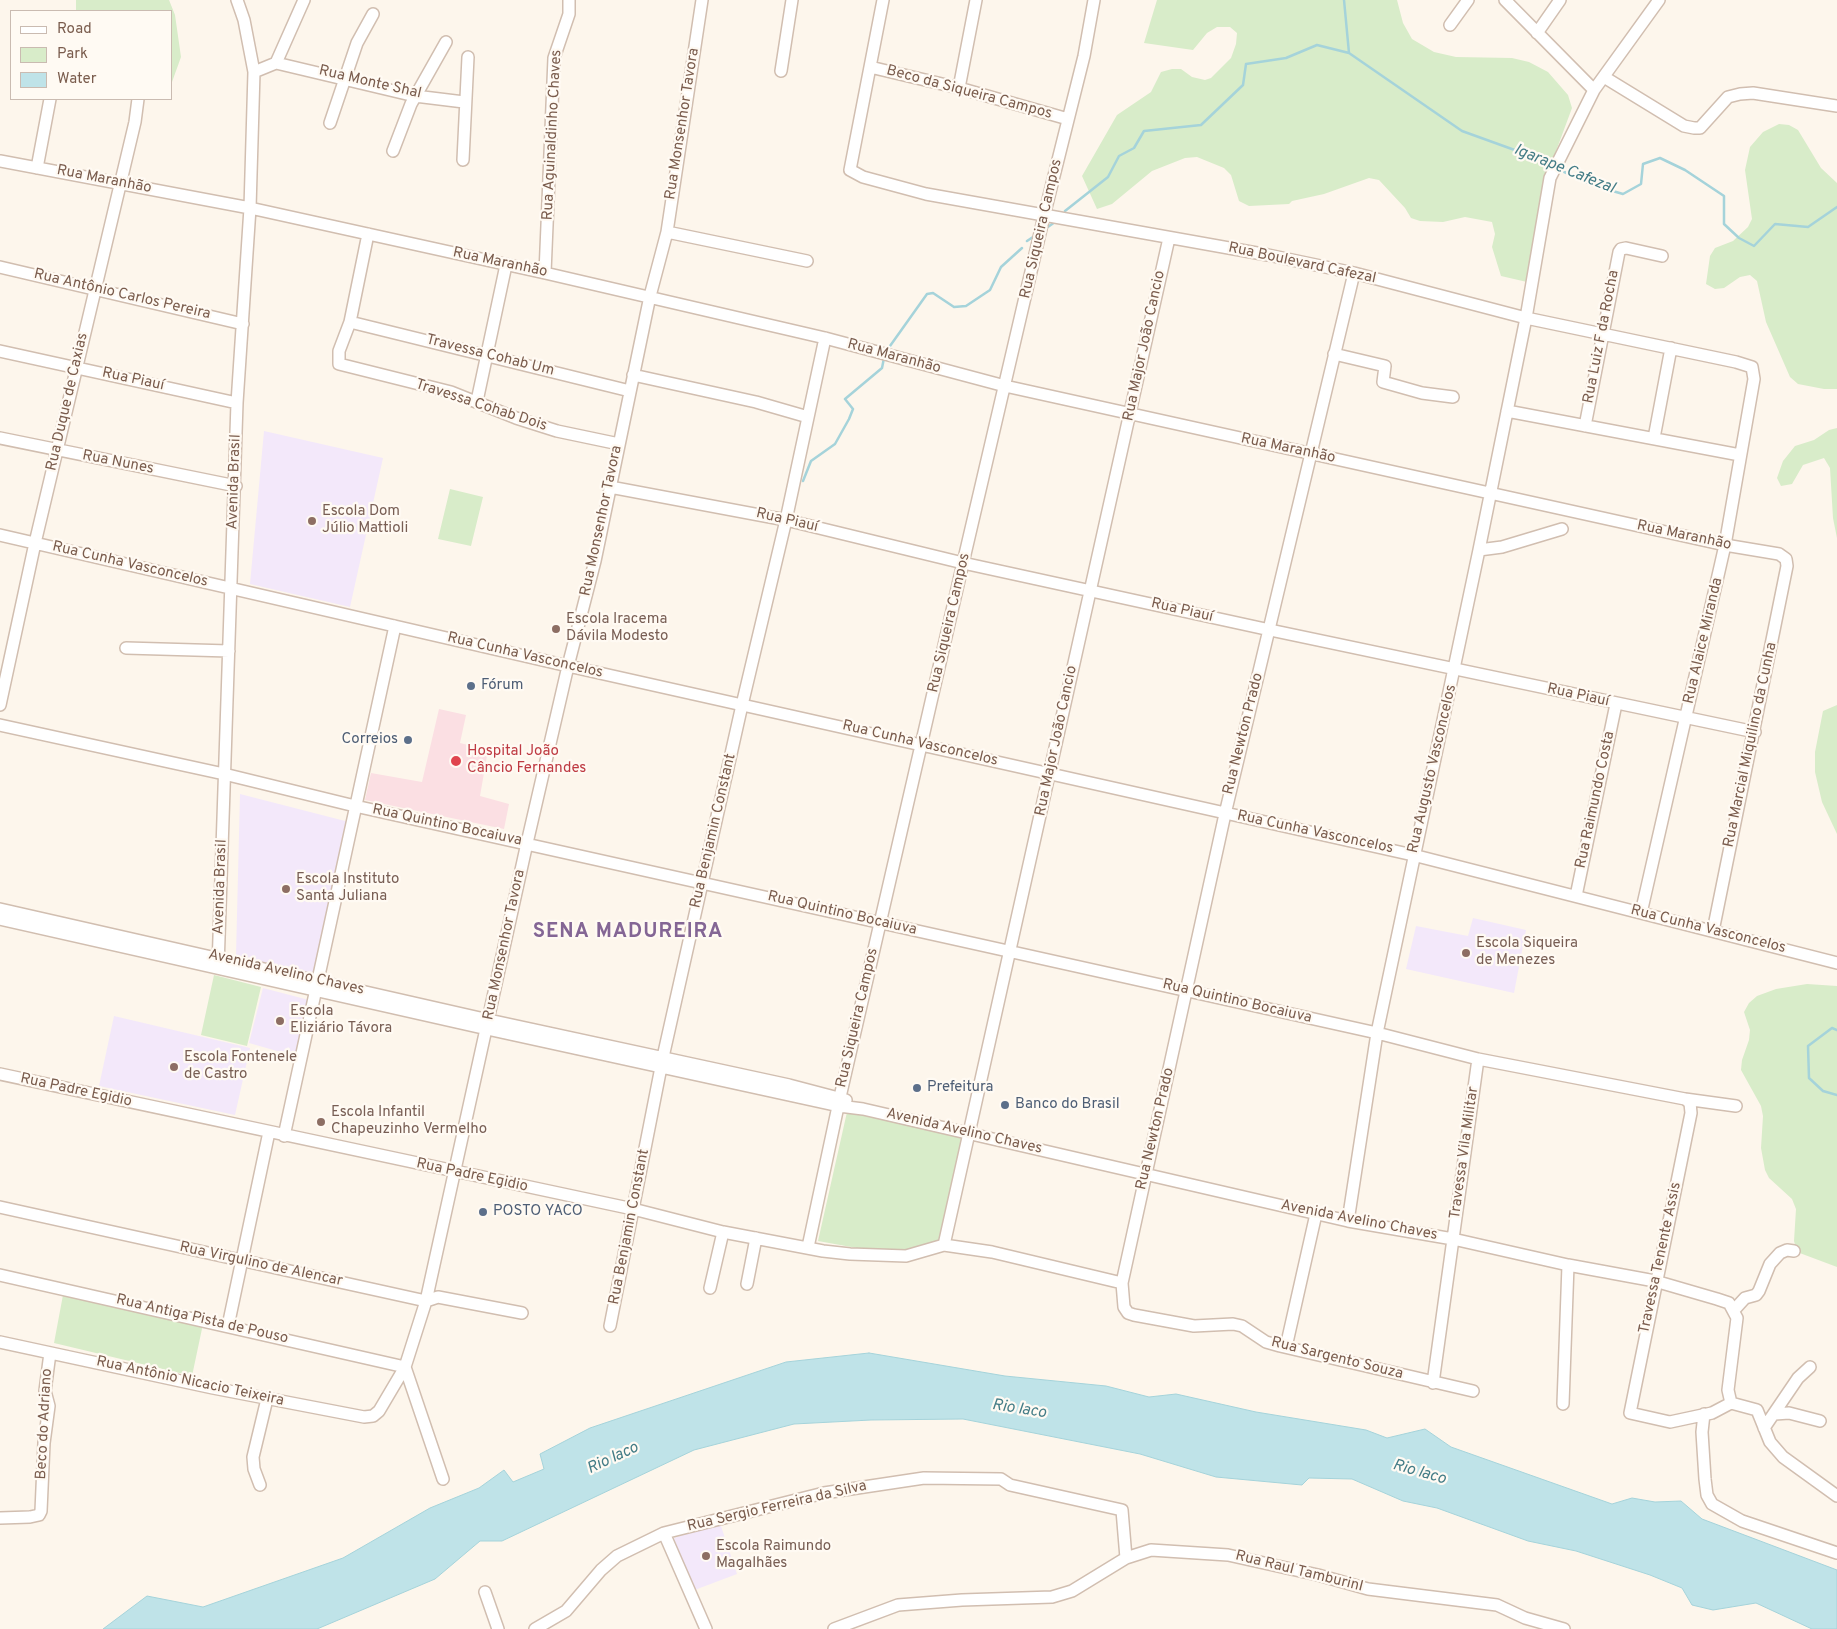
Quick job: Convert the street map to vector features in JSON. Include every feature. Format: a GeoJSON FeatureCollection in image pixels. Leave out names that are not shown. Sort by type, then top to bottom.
{"type":"FeatureCollection","features":[{"type":"Feature","properties":{"kind":"street","name":"Avenida Brasil"},"geometry":{"type":"LineString","coordinates":[[219,963],[224,774],[236,486],[237,403],[250,208],[254,72],[244,20],[237,0]]}},
{"type":"Feature","properties":{"kind":"street"},"geometry":{"type":"LineString","coordinates":[[254,72],[276,62],[304,0]]}},
{"type":"Feature","properties":{"kind":"street","name":"Rua Aguinaldinho Chaves"},"geometry":{"type":"LineString","coordinates":[[546,273],[554,58],[569,14],[569,0]]}},
{"type":"Feature","properties":{"kind":"street","name":"Rua Monsenhor Tavora"},"geometry":{"type":"LineString","coordinates":[[378,1411],[405,1367],[426,1301],[527,843],[568,666],[595,562],[633,375],[666,232],[702,0]]}},
{"type":"Feature","properties":{"kind":"street"},"geometry":{"type":"LineString","coordinates":[[781,71],[792,0]]}},
{"type":"Feature","properties":{"kind":"street"},"geometry":{"type":"LineString","coordinates":[[870,67],[883,0]]}},
{"type":"Feature","properties":{"kind":"street"},"geometry":{"type":"LineString","coordinates":[[959,88],[976,0]]}},
{"type":"Feature","properties":{"kind":"street","name":"Rua Siqueira Campos"},"geometry":{"type":"LineString","coordinates":[[808,1247],[963,563],[1044,216],[1084,56],[1094,0]]}},
{"type":"Feature","properties":{"kind":"street"},"geometry":{"type":"LineString","coordinates":[[1450,25],[1468,0]]}},
{"type":"Feature","properties":{"kind":"street"},"geometry":{"type":"LineString","coordinates":[[1505,0],[1594,90]]}},
{"type":"Feature","properties":{"kind":"street"},"geometry":{"type":"LineString","coordinates":[[1537,33],[1560,0]]}},
{"type":"Feature","properties":{"kind":"street","name":"Rua Augusto Vasconcelos"},"geometry":{"type":"LineString","coordinates":[[1348,1221],[1377,1033],[1413,855],[1455,669],[1491,493],[1526,318],[1550,178],[1594,90],[1659,0]]}},
{"type":"Feature","properties":{"kind":"street"},"geometry":{"type":"LineString","coordinates":[[330,123],[357,43],[373,14]]}},
{"type":"Feature","properties":{"kind":"street"},"geometry":{"type":"LineString","coordinates":[[393,151],[415,96],[446,42]]}},
{"type":"Feature","properties":{"kind":"street"},"geometry":{"type":"LineString","coordinates":[[463,160],[464,102],[468,57]]}},
{"type":"Feature","properties":{"kind":"street","name":"Rua Monte Shal"},"geometry":{"type":"LineString","coordinates":[[276,62],[303,67],[415,96],[464,102]]}},
{"type":"Feature","properties":{"kind":"street","name":"Beco da Siqueira Campos"},"geometry":{"type":"LineString","coordinates":[[870,67],[959,88],[1068,119]]}},
{"type":"Feature","properties":{"kind":"street","name":"Rua Boulevard Cafezal"},"geometry":{"type":"LineString","coordinates":[[870,67],[850,170],[870,180],[926,194],[1268,255],[1354,273],[1526,318],[1672,348],[1752,367]]}},
{"type":"Feature","properties":{"kind":"street"},"geometry":{"type":"LineString","coordinates":[[1604,77],[1684,126],[1694,128],[1700,128],[1728,97],[1740,94],[1753,93],[1837,106]]}},
{"type":"Feature","properties":{"kind":"street"},"geometry":{"type":"LineString","coordinates":[[37,168],[50,100]]}},
{"type":"Feature","properties":{"kind":"street","name":"Rua Duque de Caxias"},"geometry":{"type":"LineString","coordinates":[[0,705],[34,543],[121,184],[135,122],[138,100]]}},
{"type":"Feature","properties":{"kind":"street","name":"Rua Maranhão"},"geometry":{"type":"LineString","coordinates":[[0,161],[250,208],[650,296],[825,338],[1005,386],[1725,545],[1779,554],[1786,559]]}},
{"type":"Feature","properties":{"kind":"street"},"geometry":{"type":"LineString","coordinates":[[666,232],[807,261]]}},
{"type":"Feature","properties":{"kind":"street"},"geometry":{"type":"LineString","coordinates":[[350,322],[368,234]]}},
{"type":"Feature","properties":{"kind":"street","name":"Rua Major João Cancio"},"geometry":{"type":"LineString","coordinates":[[944,1245],[1009,952],[1051,774],[1169,238]]}},
{"type":"Feature","properties":{"kind":"street","name":"Rua Luiz F da Rocha"},"geometry":{"type":"LineString","coordinates":[[1585,426],[1616,265],[1621,249],[1662,256]]}},
{"type":"Feature","properties":{"kind":"street"},"geometry":{"type":"LineString","coordinates":[[477,401],[506,265]]}},
{"type":"Feature","properties":{"kind":"street","name":"Rua Antônio Carlos Pereira"},"geometry":{"type":"LineString","coordinates":[[0,267],[243,324]]}},
{"type":"Feature","properties":{"kind":"street","name":"Rua Newton Prado"},"geometry":{"type":"LineString","coordinates":[[1122,1283],[1225,814],[1270,630],[1309,453],[1354,273]]}},
{"type":"Feature","properties":{"kind":"street","name":"Travessa Cohab Um"},"geometry":{"type":"LineString","coordinates":[[350,322],[630,391]]}},
{"type":"Feature","properties":{"kind":"street","name":"Travessa Cohab Dois"},"geometry":{"type":"LineString","coordinates":[[350,322],[338,357],[343,367],[451,392],[516,418],[557,431],[619,444]]}},
{"type":"Feature","properties":{"kind":"street","name":"Rua Benjamin Constant"},"geometry":{"type":"LineString","coordinates":[[610,1326],[662,1062],[742,705],[786,520],[825,338]]}},
{"type":"Feature","properties":{"kind":"street"},"geometry":{"type":"LineString","coordinates":[[1654,438],[1672,348]]}},
{"type":"Feature","properties":{"kind":"street","name":"Rua Piauí"},"geometry":{"type":"LineString","coordinates":[[0,351],[237,403]]}},
{"type":"Feature","properties":{"kind":"street"},"geometry":{"type":"LineString","coordinates":[[1334,354],[1385,366],[1383,382],[1422,393],[1453,397]]}},
{"type":"Feature","properties":{"kind":"street","name":"Rua Alaice Miranda"},"geometry":{"type":"LineString","coordinates":[[1641,913],[1725,545],[1754,379],[1752,367]]}},
{"type":"Feature","properties":{"kind":"street"},"geometry":{"type":"LineString","coordinates":[[633,375],[756,402],[808,416]]}},
{"type":"Feature","properties":{"kind":"street"},"geometry":{"type":"LineString","coordinates":[[1507,411],[1740,455]]}},
{"type":"Feature","properties":{"kind":"street","name":"Rua Nunes"},"geometry":{"type":"LineString","coordinates":[[0,438],[236,486]]}},
{"type":"Feature","properties":{"kind":"street","name":"Rua Piauí"},"geometry":{"type":"LineString","coordinates":[[610,487],[786,520],[963,563],[1616,704],[1755,732]]}},
{"type":"Feature","properties":{"kind":"street"},"geometry":{"type":"LineString","coordinates":[[1479,550],[1502,547],[1562,530]]}},
{"type":"Feature","properties":{"kind":"street","name":"Rua Cunha Vasconcelos"},"geometry":{"type":"LineString","coordinates":[[0,535],[568,666],[923,744],[1225,814],[1259,819],[1413,855],[1837,963]]}},
{"type":"Feature","properties":{"kind":"street","name":"Rua Marcial Miquilino da Cunha"},"geometry":{"type":"LineString","coordinates":[[1713,931],[1755,732],[1787,566],[1786,559]]}},
{"type":"Feature","properties":{"kind":"street"},"geometry":{"type":"LineString","coordinates":[[284,1136],[395,626]]}},
{"type":"Feature","properties":{"kind":"street"},"geometry":{"type":"LineString","coordinates":[[126,648],[229,651]]}},
{"type":"Feature","properties":{"kind":"street","name":"Rua Raimundo Costa"},"geometry":{"type":"LineString","coordinates":[[1576,896],[1616,704]]}},
{"type":"Feature","properties":{"kind":"street","name":"Rua Quintino Bocaiuva"},"geometry":{"type":"LineString","coordinates":[[0,725],[224,774],[355,806],[702,882],[880,924],[1187,990],[1377,1033],[1478,1059],[1688,1101],[1736,1106]]}},
{"type":"Feature","properties":{"kind":"street","name":"Avenida Avelino Chaves"},"geometry":{"type":"LineString","coordinates":[[0,909],[318,986],[840,1101],[863,1109],[1316,1214],[1453,1239],[1568,1265],[1655,1281],[1717,1298],[1729,1303],[1734,1310]]}},
{"type":"Feature","properties":{"kind":"street","name":"Avenida Avelino Chaves"},"geometry":{"type":"LineString","coordinates":[[0,919],[219,963]]}},
{"type":"Feature","properties":{"kind":"street","name":"Travessa Vila Militar"},"geometry":{"type":"LineString","coordinates":[[1433,1383],[1437,1366],[1478,1059]]}},
{"type":"Feature","properties":{"kind":"street","name":"Rua Padre Egidio"},"geometry":{"type":"LineString","coordinates":[[0,1074],[634,1209],[723,1232],[756,1238],[850,1254],[906,1256],[944,1245]]}},
{"type":"Feature","properties":{"kind":"street","name":"Travessa Tenente Assis"},"geometry":{"type":"LineString","coordinates":[[1688,1101],[1692,1113],[1655,1281],[1630,1413],[1670,1422],[1704,1414]]}},
{"type":"Feature","properties":{"kind":"street"},"geometry":{"type":"LineString","coordinates":[[228,1326],[269,1132]]}},
{"type":"Feature","properties":{"kind":"street","name":"Rua Virgulino de Alencar"},"geometry":{"type":"LineString","coordinates":[[0,1207],[426,1301],[438,1297],[522,1313]]}},
{"type":"Feature","properties":{"kind":"street"},"geometry":{"type":"LineString","coordinates":[[1286,1347],[1316,1214]]}},
{"type":"Feature","properties":{"kind":"street"},"geometry":{"type":"LineString","coordinates":[[710,1288],[723,1232]]}},
{"type":"Feature","properties":{"kind":"street"},"geometry":{"type":"LineString","coordinates":[[747,1284],[756,1238]]}},
{"type":"Feature","properties":{"kind":"street"},"geometry":{"type":"LineString","coordinates":[[944,1245],[992,1252],[1122,1283]]}},
{"type":"Feature","properties":{"kind":"street"},"geometry":{"type":"LineString","coordinates":[[1730,1403],[1728,1390],[1737,1318],[1734,1310],[1745,1298],[1756,1295],[1770,1264],[1780,1253],[1787,1250],[1794,1251]]}},
{"type":"Feature","properties":{"kind":"street"},"geometry":{"type":"LineString","coordinates":[[1563,1404],[1568,1265]]}},
{"type":"Feature","properties":{"kind":"street","name":"Rua Antiga Pista de Pouso"},"geometry":{"type":"LineString","coordinates":[[0,1275],[405,1367]]}},
{"type":"Feature","properties":{"kind":"street","name":"Rua Sargento Souza"},"geometry":{"type":"LineString","coordinates":[[1122,1283],[1124,1307],[1128,1313],[1194,1326],[1233,1324],[1242,1326],[1266,1342],[1473,1391]]}},
{"type":"Feature","properties":{"kind":"street","name":"Rua Antônio Nicacio Teixeira"},"geometry":{"type":"LineString","coordinates":[[0,1342],[267,1399],[364,1417],[373,1416],[378,1411]]}},
{"type":"Feature","properties":{"kind":"street","name":"Beco do Adriano"},"geometry":{"type":"LineString","coordinates":[[0,1518],[16,1519],[39,1515],[49,1406],[45,1391],[50,1353]]}},
{"type":"Feature","properties":{"kind":"street"},"geometry":{"type":"LineString","coordinates":[[405,1367],[443,1479]]}},
{"type":"Feature","properties":{"kind":"street"},"geometry":{"type":"LineString","coordinates":[[1764,1428],[1798,1378],[1810,1367]]}},
{"type":"Feature","properties":{"kind":"street"},"geometry":{"type":"LineString","coordinates":[[260,1485],[254,1469],[253,1457],[267,1399]]}},
{"type":"Feature","properties":{"kind":"street"},"geometry":{"type":"LineString","coordinates":[[1837,1496],[1783,1457],[1770,1442],[1756,1410],[1730,1403],[1704,1414],[1702,1432],[1705,1479],[1707,1495],[1712,1504],[1742,1521],[1837,1554]]}},
{"type":"Feature","properties":{"kind":"street"},"geometry":{"type":"LineString","coordinates":[[1774,1414],[1789,1413],[1820,1421]]}},
{"type":"Feature","properties":{"kind":"street","name":"Rua Sergio Ferreira da Silva"},"geometry":{"type":"LineString","coordinates":[[535,1629],[566,1611],[601,1570],[617,1556],[664,1533],[851,1487],[924,1478],[1001,1480],[1010,1484],[1122,1510],[1126,1558]]}},
{"type":"Feature","properties":{"kind":"street"},"geometry":{"type":"LineString","coordinates":[[664,1533],[706,1629]]}},
{"type":"Feature","properties":{"kind":"street","name":"Rua Raul Tamburinl"},"geometry":{"type":"LineString","coordinates":[[834,1629],[898,1605],[954,1600],[1052,1597],[1072,1591],[1126,1558],[1151,1550],[1228,1555],[1315,1574],[1368,1589],[1497,1605],[1525,1618],[1564,1629]]}},
{"type":"Feature","properties":{"kind":"street"},"geometry":{"type":"LineString","coordinates":[[485,1592],[498,1629]]}},
{"type":"Feature","properties":{"kind":"shaded area","name":"Escola Dom Júlio Mattioli"},"geometry":{"type":"Polygon","coordinates":[[[264,431],[383,458],[350,607],[250,584],[264,431]]]}},
{"type":"Feature","properties":{"kind":"shaded area","name":"Hospital João Câncio Fernandes"},"geometry":{"type":"Polygon","coordinates":[[[439,709],[466,715],[460,743],[488,750],[480,796],[509,804],[504,829],[365,800],[371,773],[422,782],[439,709]]]}},
{"type":"Feature","properties":{"kind":"shaded area","name":"Escola Instituto Santa Juliana"},"geometry":{"type":"Polygon","coordinates":[[[240,794],[349,822],[314,975],[236,955],[240,794]]]}},
{"type":"Feature","properties":{"kind":"shaded area","name":"Escola Siqueira de Menezes"},"geometry":{"type":"Polygon","coordinates":[[[1473,918],[1526,930],[1514,993],[1406,969],[1416,926],[1468,936],[1473,918]]]}},
{"type":"Feature","properties":{"kind":"shaded area","name":"Escola Eliziário Távora"},"geometry":{"type":"Polygon","coordinates":[[[263,988],[309,1000],[298,1057],[249,1043],[263,988]]]}},
{"type":"Feature","properties":{"kind":"shaded area","name":"Escola Fontenele de Castro"},"geometry":{"type":"Polygon","coordinates":[[[114,1016],[250,1048],[235,1115],[99,1086],[114,1016]]]}},
{"type":"Feature","properties":{"kind":"shaded area","name":"Escola Raimundo Magalhães"},"geometry":{"type":"Polygon","coordinates":[[[720,1523],[737,1574],[692,1591],[674,1538],[720,1523]]]}},
{"type":"Feature","properties":{"kind":"green space"},"geometry":{"type":"Polygon","coordinates":[[[76,0],[169,0],[175,15],[181,57],[172,82],[172,10],[76,10],[76,0]]]}},
{"type":"Feature","properties":{"kind":"green space"},"geometry":{"type":"Polygon","coordinates":[[[1157,0],[1397,0],[1403,23],[1412,39],[1434,52],[1456,57],[1512,58],[1529,62],[1548,72],[1568,95],[1572,108],[1549,170],[1527,282],[1501,276],[1492,247],[1495,234],[1492,222],[1465,217],[1443,222],[1420,221],[1411,218],[1405,208],[1379,180],[1369,178],[1324,194],[1292,201],[1289,204],[1249,206],[1239,201],[1231,175],[1224,168],[1197,157],[1185,158],[1152,171],[1112,204],[1097,209],[1082,176],[1117,115],[1151,92],[1161,72],[1181,69],[1192,77],[1205,80],[1211,78],[1231,58],[1236,44],[1237,33],[1230,27],[1217,27],[1207,33],[1193,50],[1144,43],[1157,0]]]}},
{"type":"Feature","properties":{"kind":"green space"},"geometry":{"type":"Polygon","coordinates":[[[1779,124],[1789,125],[1798,130],[1821,168],[1837,183],[1837,389],[1824,389],[1798,384],[1790,377],[1766,322],[1757,281],[1750,275],[1740,277],[1724,288],[1715,289],[1706,284],[1710,256],[1715,248],[1733,241],[1748,227],[1752,219],[1745,170],[1750,147],[1763,132],[1779,124]]]}},
{"type":"Feature","properties":{"kind":"green space"},"geometry":{"type":"Polygon","coordinates":[[[1837,428],[1837,538],[1833,518],[1830,468],[1824,458],[1803,465],[1792,484],[1781,486],[1777,478],[1783,461],[1795,446],[1814,440],[1829,430],[1837,428]]]}},
{"type":"Feature","properties":{"kind":"green space"},"geometry":{"type":"Polygon","coordinates":[[[450,489],[483,497],[471,546],[438,539],[450,489]]]}},
{"type":"Feature","properties":{"kind":"green space"},"geometry":{"type":"Polygon","coordinates":[[[1837,705],[1837,834],[1822,802],[1815,772],[1815,752],[1823,711],[1837,705]]]}},
{"type":"Feature","properties":{"kind":"green space"},"geometry":{"type":"Polygon","coordinates":[[[214,975],[261,987],[247,1046],[201,1035],[214,975]]]}},
{"type":"Feature","properties":{"kind":"green space"},"geometry":{"type":"Polygon","coordinates":[[[1807,984],[1837,986],[1837,1267],[1797,1252],[1794,1241],[1796,1209],[1792,1199],[1769,1178],[1765,1170],[1761,1148],[1763,1116],[1761,1106],[1741,1070],[1742,1060],[1749,1040],[1750,1030],[1744,1012],[1749,1003],[1757,996],[1776,989],[1807,984]]]}},
{"type":"Feature","properties":{"kind":"green space"},"geometry":{"type":"Polygon","coordinates":[[[847,1112],[964,1138],[939,1243],[909,1253],[879,1252],[818,1241],[847,1112]]]}},
{"type":"Feature","properties":{"kind":"green space"},"geometry":{"type":"Polygon","coordinates":[[[63,1295],[203,1324],[192,1376],[54,1343],[63,1295]]]}},
{"type":"Feature","properties":{"kind":"water","name":"Rio Iaco"},"geometry":{"type":"Polygon","coordinates":[[[869,1353],[1005,1376],[1106,1386],[1149,1397],[1176,1394],[1256,1412],[1366,1430],[1387,1438],[1425,1429],[1451,1447],[1612,1504],[1632,1498],[1655,1502],[1681,1501],[1702,1519],[1837,1570],[1837,1629],[1812,1629],[1756,1603],[1713,1610],[1692,1605],[1682,1588],[1650,1575],[1576,1551],[1528,1541],[1437,1508],[1403,1501],[1352,1479],[1309,1478],[1302,1485],[1216,1477],[1140,1454],[963,1419],[871,1420],[794,1424],[694,1450],[502,1541],[480,1541],[435,1579],[317,1629],[103,1629],[147,1596],[203,1607],[343,1558],[430,1508],[479,1488],[504,1470],[513,1482],[544,1469],[540,1454],[590,1428],[786,1362],[869,1353]]]}},
{"type":"Feature","properties":{"kind":"waterway","name":"Igarape Cafezal"},"geometry":{"type":"LineString","coordinates":[[1344,0],[1349,53],[1462,131],[1534,157],[1553,167]]}},
{"type":"Feature","properties":{"kind":"waterway"},"geometry":{"type":"LineString","coordinates":[[1065,211],[1108,177],[1119,156],[1134,148],[1144,131],[1201,125],[1243,85],[1246,64],[1286,58],[1317,45],[1349,53]]}},
{"type":"Feature","properties":{"kind":"waterway","name":"Igarape Cafezal"},"geometry":{"type":"LineString","coordinates":[[1558,169],[1592,185],[1623,194],[1641,184],[1643,164],[1660,158],[1685,170],[1724,196],[1724,224],[1739,238],[1754,246],[1775,224],[1808,227],[1837,207]]}},
{"type":"Feature","properties":{"kind":"waterway"},"geometry":{"type":"LineString","coordinates":[[1045,229],[1055,222]]}},
{"type":"Feature","properties":{"kind":"waterway"},"geometry":{"type":"LineString","coordinates":[[1027,241],[1036,235]]}},
{"type":"Feature","properties":{"kind":"waterway"},"geometry":{"type":"LineString","coordinates":[[890,346],[927,294],[933,293],[954,307],[966,306],[990,290],[1001,267],[1022,248]]}},
{"type":"Feature","properties":{"kind":"waterway"},"geometry":{"type":"LineString","coordinates":[[803,481],[811,461],[835,444],[849,419],[853,409],[845,399],[882,368],[884,358]]}},
{"type":"Feature","properties":{"kind":"waterway","name":"Igarape Cafezal"},"geometry":{"type":"LineString","coordinates":[[1837,1030],[1832,1028],[1808,1046],[1809,1078],[1823,1091],[1837,1095]]}},
{"type":"Feature","properties":{"kind":"place","name":"Escola Dom Júlio Mattioli"},"geometry":{"type":"Point","coordinates":[312,521]}},
{"type":"Feature","properties":{"kind":"place","name":"Escola Iracema Dávila Modesto"},"geometry":{"type":"Point","coordinates":[556,629]}},
{"type":"Feature","properties":{"kind":"place","name":"Fórum"},"geometry":{"type":"Point","coordinates":[471,686]}},
{"type":"Feature","properties":{"kind":"place","name":"Correios"},"geometry":{"type":"Point","coordinates":[408,740]}},
{"type":"Feature","properties":{"kind":"place","name":"Hospital João Câncio Fernandes"},"geometry":{"type":"Point","coordinates":[456,761]}},
{"type":"Feature","properties":{"kind":"place","name":"Escola Instituto Santa Juliana"},"geometry":{"type":"Point","coordinates":[286,889]}},
{"type":"Feature","properties":{"kind":"place","name":"Escola Siqueira de Menezes"},"geometry":{"type":"Point","coordinates":[1466,953]}},
{"type":"Feature","properties":{"kind":"place","name":"Escola Eliziário Távora"},"geometry":{"type":"Point","coordinates":[280,1021]}},
{"type":"Feature","properties":{"kind":"place","name":"Escola Fontenele de Castro"},"geometry":{"type":"Point","coordinates":[174,1067]}},
{"type":"Feature","properties":{"kind":"place","name":"Prefeitura"},"geometry":{"type":"Point","coordinates":[917,1088]}},
{"type":"Feature","properties":{"kind":"place","name":"Banco do Brasil"},"geometry":{"type":"Point","coordinates":[1005,1105]}},
{"type":"Feature","properties":{"kind":"place","name":"Escola Infantil Chapeuzinho Vermelho"},"geometry":{"type":"Point","coordinates":[321,1122]}},
{"type":"Feature","properties":{"kind":"place","name":"POSTO YACO"},"geometry":{"type":"Point","coordinates":[483,1212]}},
{"type":"Feature","properties":{"kind":"place","name":"Escola Raimundo Magalhães"},"geometry":{"type":"Point","coordinates":[706,1556]}},
{"type":"Feature","properties":{"kind":"district","name":"SENA MADUREIRA"},"geometry":{"type":"Point","coordinates":[628,933]}}]}
